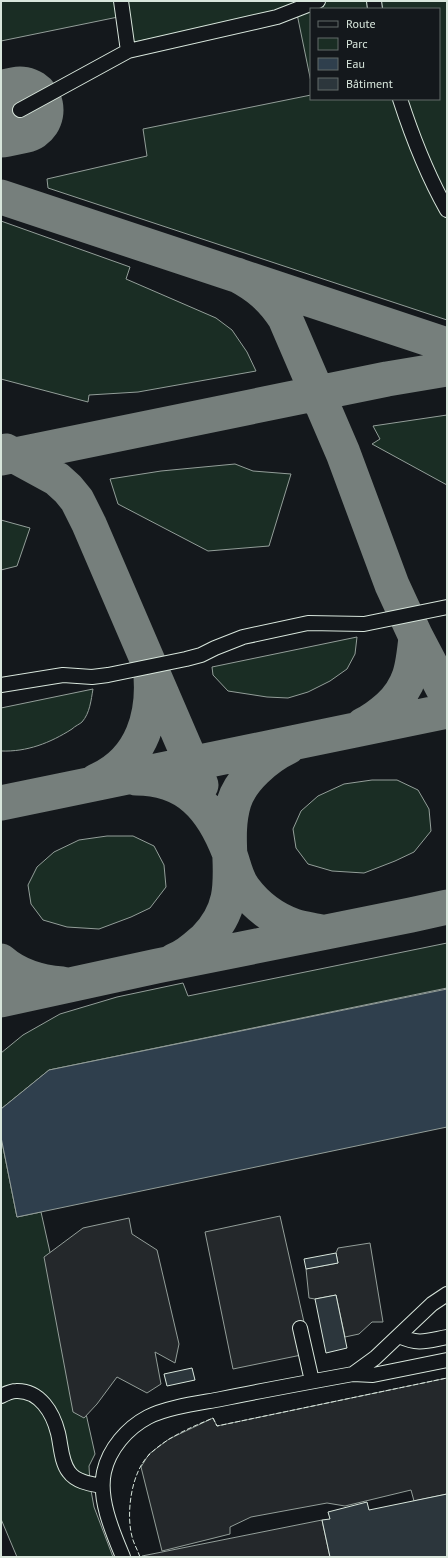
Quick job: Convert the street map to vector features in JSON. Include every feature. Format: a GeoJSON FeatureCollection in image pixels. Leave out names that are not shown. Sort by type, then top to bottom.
{"type":"FeatureCollection","features":[{"type":"Feature","properties":{"kind":"lane"},"geometry":{"type":"LineString","coordinates":[[121,1],[128,51]]}},
{"type":"Feature","properties":{"kind":"lane"},"geometry":{"type":"LineString","coordinates":[[20,110],[128,51],[277,17],[318,1]]}},
{"type":"Feature","properties":{"kind":"lane"},"geometry":{"type":"LineString","coordinates":[[400,100],[416,148],[447,210]]}},
{"type":"Feature","properties":{"kind":"lane"},"geometry":{"type":"LineString","coordinates":[[1,685],[62,675],[92,678],[202,655],[243,637],[308,623],[364,624],[447,607]]}},
{"type":"Feature","properties":{"kind":"lane"},"geometry":{"type":"LineString","coordinates":[[353,1374],[399,1336],[432,1304],[447,1294]]}},
{"type":"Feature","properties":{"kind":"lane"},"geometry":{"type":"LineString","coordinates":[[300,1328],[312,1381]]}},
{"type":"Feature","properties":{"kind":"lane"},"geometry":{"type":"LineString","coordinates":[[399,1336],[412,1342],[422,1342],[447,1337]]}},
{"type":"Feature","properties":{"kind":"lane"},"geometry":{"type":"LineString","coordinates":[[123,1557],[108,1520],[102,1486],[103,1473],[107,1460],[115,1445],[132,1429],[148,1417],[162,1411],[198,1403],[312,1381],[353,1374],[373,1375],[447,1360]]}},
{"type":"Feature","properties":{"kind":"lane"},"geometry":{"type":"LineString","coordinates":[[1,1396],[15,1391],[28,1393],[41,1400],[50,1412],[58,1432],[62,1455],[69,1472],[77,1479],[87,1484],[102,1486]]}},
{"type":"Feature","properties":{"kind":"green space"},"geometry":{"type":"Polygon","coordinates":[[[1,1],[447,1],[447,320],[48,188],[47,179],[147,156],[143,129],[310,95],[310,100],[440,100],[440,8],[310,8],[310,77],[296,9],[125,44],[118,17],[1,41],[1,1]]]}},
{"type":"Feature","properties":{"kind":"green space"},"geometry":{"type":"Polygon","coordinates":[[[1,221],[130,267],[126,279],[216,318],[232,330],[247,352],[256,371],[138,392],[89,395],[88,402],[1,379],[1,221]]]}},
{"type":"Feature","properties":{"kind":"green space"},"geometry":{"type":"Polygon","coordinates":[[[447,415],[447,485],[372,444],[380,439],[373,426],[447,415]]]}},
{"type":"Feature","properties":{"kind":"green space"},"geometry":{"type":"Polygon","coordinates":[[[235,464],[253,471],[291,474],[269,546],[208,551],[118,504],[110,479],[161,471],[235,464]]]}},
{"type":"Feature","properties":{"kind":"green space"},"geometry":{"type":"Polygon","coordinates":[[[1,520],[30,528],[17,566],[1,570],[1,520]]]}},
{"type":"Feature","properties":{"kind":"green space"},"geometry":{"type":"Polygon","coordinates":[[[357,637],[355,654],[347,669],[330,681],[308,692],[288,698],[267,697],[228,691],[213,675],[212,667],[357,637]]]}},
{"type":"Feature","properties":{"kind":"green space"},"geometry":{"type":"Polygon","coordinates":[[[93,689],[87,715],[82,722],[72,729],[38,746],[20,750],[1,751],[1,708],[93,689]]]}},
{"type":"Feature","properties":{"kind":"green space"},"geometry":{"type":"Polygon","coordinates":[[[372,780],[397,780],[418,790],[429,809],[431,831],[414,852],[364,873],[332,871],[308,864],[296,848],[293,829],[301,811],[318,796],[344,784],[372,780]]]}},
{"type":"Feature","properties":{"kind":"green space"},"geometry":{"type":"Polygon","coordinates":[[[107,836],[133,836],[154,846],[164,865],[166,887],[150,908],[99,929],[67,927],[43,920],[31,904],[28,885],[37,867],[54,852],[79,840],[107,836]]]}},
{"type":"Feature","properties":{"kind":"green space"},"geometry":{"type":"Polygon","coordinates":[[[447,943],[447,988],[49,1070],[1,1109],[1,1053],[23,1035],[60,1014],[117,997],[183,983],[188,996],[447,943]]]}},
{"type":"Feature","properties":{"kind":"green space"},"geometry":{"type":"Polygon","coordinates":[[[1,1137],[17,1217],[41,1212],[95,1454],[89,1466],[90,1485],[94,1507],[113,1557],[17,1557],[1,1519],[1,1137]]]}},
{"type":"Feature","properties":{"kind":"shaded area"},"geometry":{"type":"Polygon","coordinates":[[[280,1216],[311,1353],[233,1369],[205,1232],[280,1216]]]}},
{"type":"Feature","properties":{"kind":"shaded area"},"geometry":{"type":"Polygon","coordinates":[[[129,1218],[132,1234],[157,1250],[179,1344],[175,1363],[155,1352],[161,1384],[147,1393],[117,1377],[97,1404],[84,1418],[73,1412],[44,1257],[83,1228],[129,1218]]]}},
{"type":"Feature","properties":{"kind":"shaded area"},"geometry":{"type":"Polygon","coordinates":[[[370,1243],[383,1322],[372,1322],[359,1334],[345,1337],[336,1295],[315,1299],[309,1298],[306,1269],[338,1263],[336,1253],[338,1248],[370,1243]]]}},
{"type":"Feature","properties":{"kind":"shaded area"},"geometry":{"type":"Polygon","coordinates":[[[447,1378],[447,1494],[414,1501],[411,1490],[345,1506],[327,1503],[251,1517],[230,1527],[230,1534],[162,1551],[141,1467],[149,1454],[169,1439],[213,1418],[217,1426],[447,1378]]]}},
{"type":"Feature","properties":{"kind":"shaded area"},"geometry":{"type":"Polygon","coordinates":[[[322,1520],[330,1557],[142,1556],[322,1520]]]}},
{"type":"Feature","properties":{"kind":"water"},"geometry":{"type":"Polygon","coordinates":[[[447,989],[447,1127],[17,1217],[1,1137],[1,1109],[49,1070],[447,989]]]}},
{"type":"Feature","properties":{"kind":"building"},"geometry":{"type":"Polygon","coordinates":[[[336,1253],[338,1263],[306,1269],[304,1259],[336,1253]]]}},
{"type":"Feature","properties":{"kind":"building"},"geometry":{"type":"Polygon","coordinates":[[[336,1295],[347,1348],[326,1353],[315,1299],[336,1295]]]}},
{"type":"Feature","properties":{"kind":"building"},"geometry":{"type":"Polygon","coordinates":[[[192,1368],[195,1380],[167,1386],[164,1374],[192,1368]]]}},
{"type":"Feature","properties":{"kind":"building"},"geometry":{"type":"Polygon","coordinates":[[[447,1494],[447,1557],[330,1557],[322,1520],[330,1519],[328,1512],[367,1502],[369,1510],[447,1494]]]}},
{"type":"Feature","properties":{"kind":"taxiway"},"geometry":{"type":"LineString","coordinates":[[1,197],[447,345]]}},
{"type":"Feature","properties":{"kind":"taxiway"},"geometry":{"type":"LineString","coordinates":[[237,275],[264,293],[275,304],[285,318],[343,453],[392,585],[416,637],[447,696]]}},
{"type":"Feature","properties":{"kind":"taxiway"},"geometry":{"type":"LineString","coordinates":[[1,458],[387,379],[447,369]]}},
{"type":"Feature","properties":{"kind":"taxiway"},"geometry":{"type":"LineString","coordinates":[[6,451],[57,479],[77,500],[89,524],[150,666],[151,701],[143,734],[125,761],[112,772],[96,781]]}},
{"type":"Feature","properties":{"kind":"taxiway"},"geometry":{"type":"LineString","coordinates":[[363,725],[386,710],[402,691],[410,675],[414,658],[416,637]]}},
{"type":"Feature","properties":{"kind":"taxiway"},"geometry":{"type":"LineString","coordinates":[[154,676],[201,785]]}},
{"type":"Feature","properties":{"kind":"taxiway"},"geometry":{"type":"LineString","coordinates":[[1,803],[447,711]]}},
{"type":"Feature","properties":{"kind":"taxiway"},"geometry":{"type":"LineString","coordinates":[[175,960],[187,954],[205,939],[218,922],[226,906],[230,889],[230,820],[237,793],[242,785],[256,770],[280,751],[288,747]]}},
{"type":"Feature","properties":{"kind":"taxiway"},"geometry":{"type":"LineString","coordinates":[[136,778],[154,779],[170,783],[195,798],[206,809],[214,822],[229,852],[239,880],[254,901],[279,920],[297,927],[321,932]]}},
{"type":"Feature","properties":{"kind":"taxiway"},"geometry":{"type":"LineString","coordinates":[[1,1000],[157,966],[447,907]]}},
{"type":"Feature","properties":{"kind":"taxiway"},"geometry":{"type":"LineString","coordinates":[[1,961],[22,974],[46,982],[62,984]]}},
{"type":"Feature","properties":{"kind":"runway"},"geometry":{"type":"LineString","coordinates":[[1,114],[20,110]]}},
{"type":"Feature","properties":{"kind":"fence"},"geometry":{"type":"LineString","coordinates":[[140,1557],[133,1540],[131,1530],[131,1494],[138,1471],[143,1462],[164,1442],[213,1418],[217,1426],[447,1378]]}}]}
